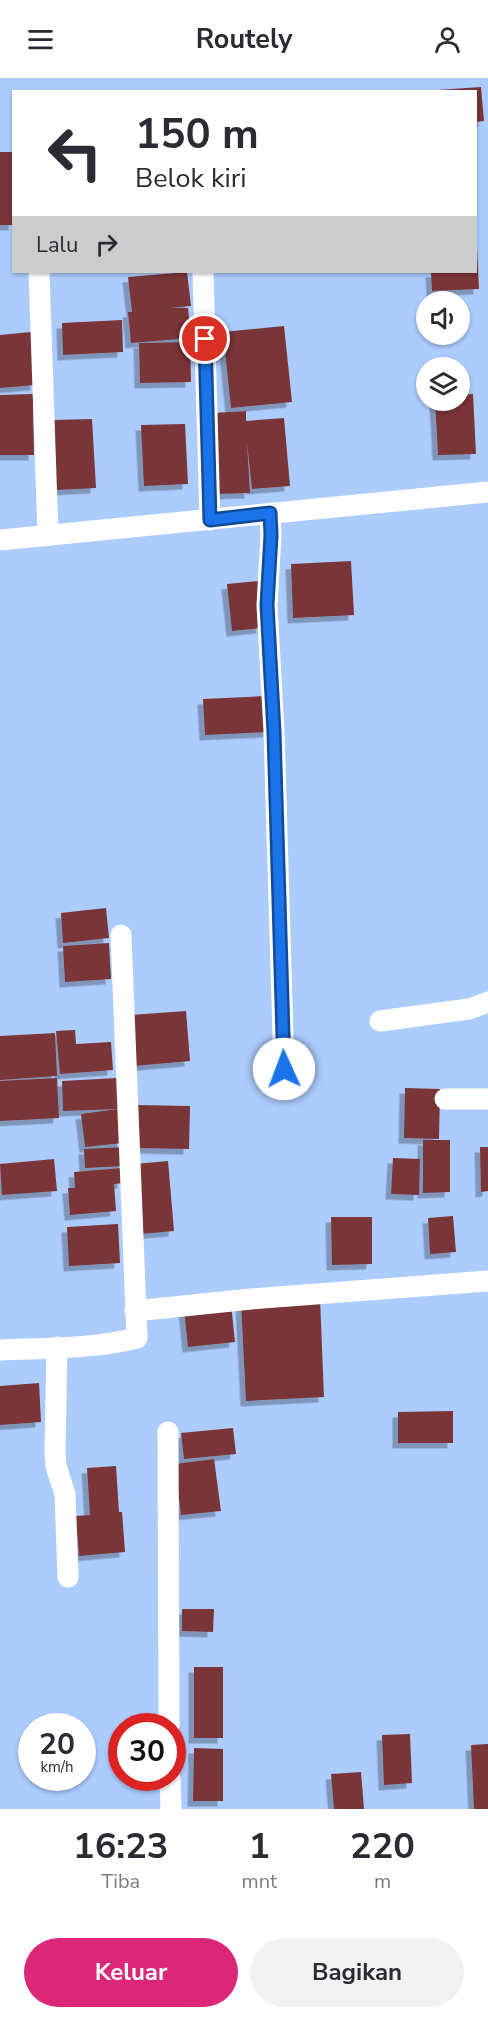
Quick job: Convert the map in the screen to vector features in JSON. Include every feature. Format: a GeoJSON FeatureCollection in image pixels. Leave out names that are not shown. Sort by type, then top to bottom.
{"type":"FeatureCollection","features":[{"type":"Feature","properties":{"kind":"street"},"geometry":{"type":"LineString","coordinates":[[39,273],[48,535]]}},
{"type":"Feature","properties":{"kind":"street"},"geometry":{"type":"LineString","coordinates":[[203,273],[210,520]]}},
{"type":"Feature","properties":{"kind":"street"},"geometry":{"type":"LineString","coordinates":[[0,540],[488,492]]}},
{"type":"Feature","properties":{"kind":"street"},"geometry":{"type":"LineString","coordinates":[[270,513],[267,605],[274,744],[284,1069]]}},
{"type":"Feature","properties":{"kind":"street"},"geometry":{"type":"LineString","coordinates":[[0,1350],[118,1342],[137,1338],[121,935]]}},
{"type":"Feature","properties":{"kind":"street"},"geometry":{"type":"LineString","coordinates":[[380,1021],[469,1009],[488,1002]]}},
{"type":"Feature","properties":{"kind":"street"},"geometry":{"type":"LineString","coordinates":[[445,1099],[488,1099]]}},
{"type":"Feature","properties":{"kind":"street"},"geometry":{"type":"LineString","coordinates":[[135,1311],[251,1299],[488,1281]]}},
{"type":"Feature","properties":{"kind":"street"},"geometry":{"type":"LineString","coordinates":[[57,1347],[55,1452],[56,1466],[65,1494],[68,1576]]}},
{"type":"Feature","properties":{"kind":"street"},"geometry":{"type":"LineString","coordinates":[[168,1432],[169,1713]]}},
{"type":"Feature","properties":{"kind":"street"},"geometry":{"type":"LineString","coordinates":[[170,1791],[171,1809]]}},
{"type":"Feature","properties":{"kind":"building"},"geometry":{"type":"Polygon","coordinates":[[[481,87],[484,121],[477,122],[477,90],[438,90],[481,87]]]}},
{"type":"Feature","properties":{"kind":"building"},"geometry":{"type":"Polygon","coordinates":[[[0,152],[12,152],[12,225],[0,225],[0,152]]]}},
{"type":"Feature","properties":{"kind":"building"},"geometry":{"type":"Polygon","coordinates":[[[477,249],[479,289],[432,291],[431,273],[477,273],[477,249]]]}},
{"type":"Feature","properties":{"kind":"building"},"geometry":{"type":"Polygon","coordinates":[[[187,273],[191,306],[170,308],[188,308],[191,338],[131,343],[128,312],[132,312],[128,277],[187,273]]]}},
{"type":"Feature","properties":{"kind":"building"},"geometry":{"type":"Polygon","coordinates":[[[122,320],[123,352],[63,355],[62,323],[122,320]]]}},
{"type":"Feature","properties":{"kind":"building"},"geometry":{"type":"Polygon","coordinates":[[[284,326],[292,402],[231,408],[223,332],[284,326]]]}},
{"type":"Feature","properties":{"kind":"building"},"geometry":{"type":"Polygon","coordinates":[[[31,332],[36,385],[0,388],[0,335],[31,332]]]}},
{"type":"Feature","properties":{"kind":"building"},"geometry":{"type":"Polygon","coordinates":[[[190,342],[191,382],[140,383],[139,343],[190,342]]]}},
{"type":"Feature","properties":{"kind":"building"},"geometry":{"type":"Polygon","coordinates":[[[33,394],[34,455],[0,455],[0,395],[33,394]]]}},
{"type":"Feature","properties":{"kind":"building"},"geometry":{"type":"Polygon","coordinates":[[[470,394],[473,394],[476,454],[438,455],[436,411],[470,411],[470,394]]]}},
{"type":"Feature","properties":{"kind":"building"},"geometry":{"type":"Polygon","coordinates":[[[246,411],[246,421],[284,418],[290,486],[252,489],[247,443],[250,493],[216,494],[213,413],[246,411]]]}},
{"type":"Feature","properties":{"kind":"building"},"geometry":{"type":"Polygon","coordinates":[[[92,419],[96,488],[56,490],[53,420],[92,419]]]}},
{"type":"Feature","properties":{"kind":"building"},"geometry":{"type":"Polygon","coordinates":[[[185,424],[188,484],[144,486],[141,425],[185,424]]]}},
{"type":"Feature","properties":{"kind":"building"},"geometry":{"type":"Polygon","coordinates":[[[351,561],[354,615],[293,618],[291,564],[351,561]]]}},
{"type":"Feature","properties":{"kind":"building"},"geometry":{"type":"Polygon","coordinates":[[[258,581],[262,628],[232,631],[227,584],[258,581]]]}},
{"type":"Feature","properties":{"kind":"building"},"geometry":{"type":"Polygon","coordinates":[[[267,696],[269,732],[205,735],[203,699],[267,696]]]}},
{"type":"Feature","properties":{"kind":"building"},"geometry":{"type":"Polygon","coordinates":[[[106,908],[109,938],[63,943],[61,913],[106,908]]]}},
{"type":"Feature","properties":{"kind":"building"},"geometry":{"type":"Polygon","coordinates":[[[109,943],[111,979],[65,982],[63,946],[109,943]]]}},
{"type":"Feature","properties":{"kind":"building"},"geometry":{"type":"Polygon","coordinates":[[[186,1011],[190,1061],[134,1066],[131,1015],[186,1011]]]}},
{"type":"Feature","properties":{"kind":"building"},"geometry":{"type":"Polygon","coordinates":[[[75,1030],[76,1044],[111,1042],[113,1070],[60,1074],[56,1031],[75,1030]]]}},
{"type":"Feature","properties":{"kind":"building"},"geometry":{"type":"Polygon","coordinates":[[[55,1033],[57,1076],[0,1080],[0,1036],[55,1033]]]}},
{"type":"Feature","properties":{"kind":"building"},"geometry":{"type":"Polygon","coordinates":[[[57,1078],[59,1118],[0,1121],[0,1081],[57,1078]]]}},
{"type":"Feature","properties":{"kind":"building"},"geometry":{"type":"Polygon","coordinates":[[[117,1078],[119,1109],[63,1111],[62,1081],[117,1078]]]}},
{"type":"Feature","properties":{"kind":"building"},"geometry":{"type":"Polygon","coordinates":[[[405,1088],[440,1089],[439,1139],[404,1138],[405,1088]]]}},
{"type":"Feature","properties":{"kind":"building"},"geometry":{"type":"Polygon","coordinates":[[[137,1105],[190,1106],[189,1149],[137,1148],[137,1105]]]}},
{"type":"Feature","properties":{"kind":"building"},"geometry":{"type":"Polygon","coordinates":[[[118,1109],[123,1143],[85,1147],[81,1114],[118,1109]]]}},
{"type":"Feature","properties":{"kind":"building"},"geometry":{"type":"Polygon","coordinates":[[[423,1140],[450,1140],[450,1192],[423,1193],[423,1140]]]}},
{"type":"Feature","properties":{"kind":"building"},"geometry":{"type":"Polygon","coordinates":[[[124,1147],[125,1166],[85,1168],[84,1149],[124,1147]]]}},
{"type":"Feature","properties":{"kind":"building"},"geometry":{"type":"Polygon","coordinates":[[[480,1147],[488,1147],[488,1191],[481,1192],[480,1147]]]}},
{"type":"Feature","properties":{"kind":"building"},"geometry":{"type":"Polygon","coordinates":[[[393,1158],[420,1159],[419,1195],[391,1194],[393,1158]]]}},
{"type":"Feature","properties":{"kind":"building"},"geometry":{"type":"Polygon","coordinates":[[[54,1159],[57,1191],[2,1195],[0,1164],[54,1159]]]}},
{"type":"Feature","properties":{"kind":"building"},"geometry":{"type":"Polygon","coordinates":[[[168,1161],[174,1231],[140,1234],[135,1164],[168,1161]]]}},
{"type":"Feature","properties":{"kind":"building"},"geometry":{"type":"Polygon","coordinates":[[[122,1168],[123,1183],[114,1184],[116,1211],[70,1215],[68,1188],[75,1188],[74,1172],[122,1168]]]}},
{"type":"Feature","properties":{"kind":"building"},"geometry":{"type":"Polygon","coordinates":[[[453,1216],[456,1252],[430,1254],[428,1218],[453,1216]]]}},
{"type":"Feature","properties":{"kind":"building"},"geometry":{"type":"Polygon","coordinates":[[[331,1217],[372,1217],[372,1264],[332,1265],[331,1217]]]}},
{"type":"Feature","properties":{"kind":"building"},"geometry":{"type":"Polygon","coordinates":[[[118,1224],[120,1263],[69,1266],[67,1227],[118,1224]]]}},
{"type":"Feature","properties":{"kind":"building"},"geometry":{"type":"Polygon","coordinates":[[[320,1298],[324,1397],[246,1401],[241,1302],[320,1298]]]}},
{"type":"Feature","properties":{"kind":"building"},"geometry":{"type":"Polygon","coordinates":[[[231,1304],[235,1342],[188,1347],[184,1309],[231,1304]]]}},
{"type":"Feature","properties":{"kind":"building"},"geometry":{"type":"Polygon","coordinates":[[[39,1383],[41,1422],[0,1425],[0,1386],[39,1383]]]}},
{"type":"Feature","properties":{"kind":"building"},"geometry":{"type":"Polygon","coordinates":[[[453,1411],[453,1443],[398,1443],[398,1412],[453,1411]]]}},
{"type":"Feature","properties":{"kind":"building"},"geometry":{"type":"Polygon","coordinates":[[[233,1428],[236,1454],[184,1459],[181,1433],[233,1428]]]}},
{"type":"Feature","properties":{"kind":"building"},"geometry":{"type":"Polygon","coordinates":[[[214,1459],[221,1511],[181,1515],[175,1464],[214,1459]]]}},
{"type":"Feature","properties":{"kind":"building"},"geometry":{"type":"Polygon","coordinates":[[[116,1466],[119,1512],[122,1512],[125,1552],[79,1556],[76,1516],[90,1515],[87,1468],[116,1466]]]}},
{"type":"Feature","properties":{"kind":"building"},"geometry":{"type":"Polygon","coordinates":[[[182,1609],[214,1609],[213,1632],[182,1631],[182,1609]]]}},
{"type":"Feature","properties":{"kind":"building"},"geometry":{"type":"Polygon","coordinates":[[[194,1667],[223,1667],[223,1738],[194,1738],[194,1667]]]}},
{"type":"Feature","properties":{"kind":"building"},"geometry":{"type":"Polygon","coordinates":[[[410,1734],[412,1783],[384,1785],[382,1735],[410,1734]]]}},
{"type":"Feature","properties":{"kind":"building"},"geometry":{"type":"Polygon","coordinates":[[[488,1744],[488,1809],[474,1809],[471,1745],[488,1744]]]}},
{"type":"Feature","properties":{"kind":"building"},"geometry":{"type":"Polygon","coordinates":[[[194,1748],[223,1749],[223,1801],[193,1801],[194,1748]]]}},
{"type":"Feature","properties":{"kind":"building"},"geometry":{"type":"Polygon","coordinates":[[[361,1772],[364,1809],[334,1809],[331,1774],[361,1772]]]}},
{"type":"Feature","properties":{"kind":"route"},"geometry":{"type":"LineString","coordinates":[[205,339],[210,520],[270,513],[267,605],[274,732],[284,1069]]}}]}
